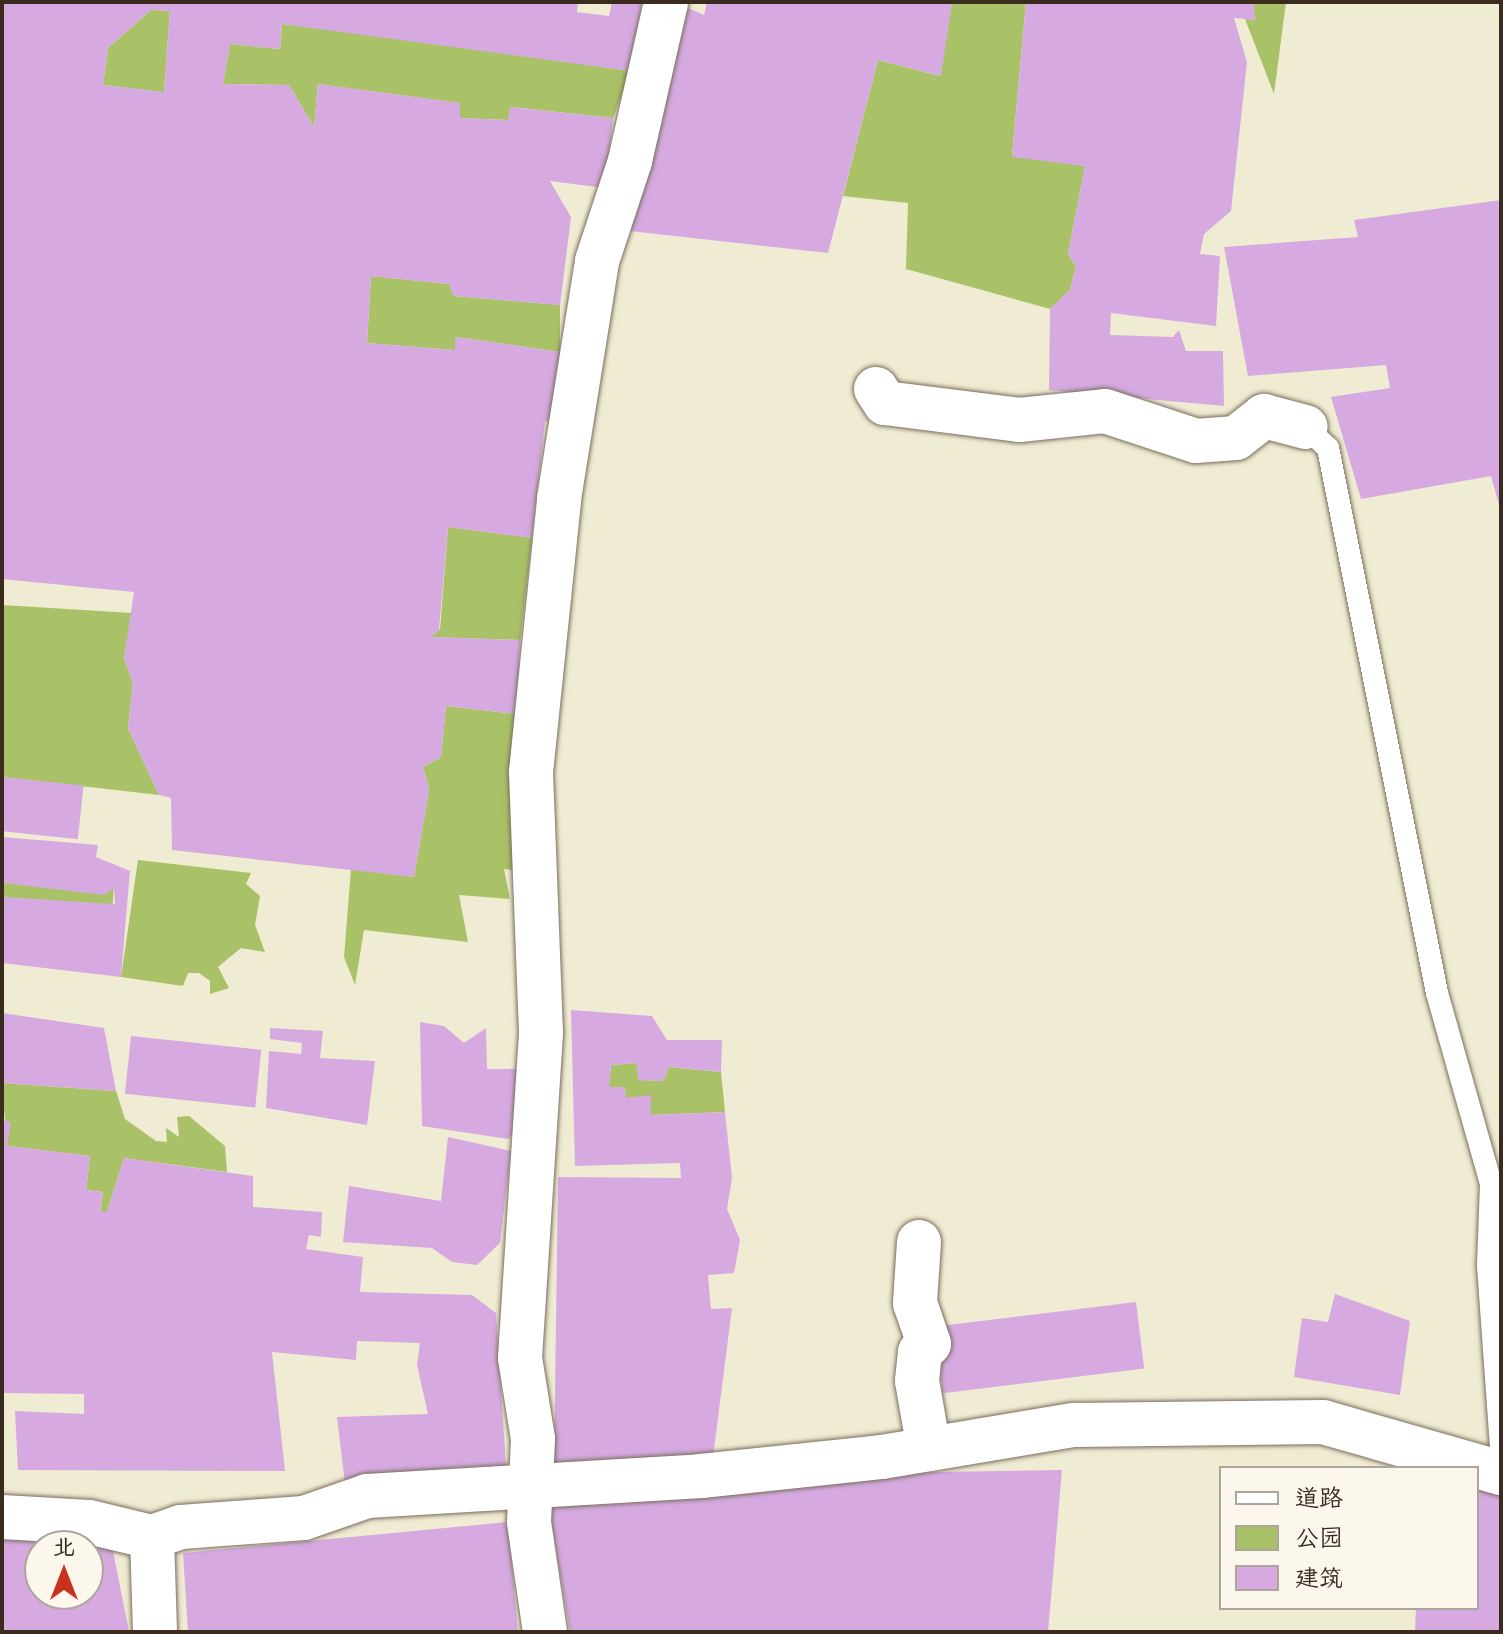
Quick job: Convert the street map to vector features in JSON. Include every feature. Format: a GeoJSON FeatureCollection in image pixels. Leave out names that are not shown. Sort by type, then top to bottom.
{"type":"FeatureCollection","features":[{"type":"Feature","properties":{"kind":"street"},"geometry":{"type":"LineString","coordinates":[[545,1632],[530,1484],[533,1439],[520,1358],[541,1033],[531,772],[559,499],[597,261],[630,161],[666,2]]}},
{"type":"Feature","properties":{"kind":"street"},"geometry":{"type":"LineString","coordinates":[[876,389],[885,403],[1019,420],[1105,411],[1196,441],[1236,438],[1264,416],[1306,427]]}},
{"type":"Feature","properties":{"kind":"street"},"geometry":{"type":"LineString","coordinates":[[919,1242],[915,1303],[929,1344],[920,1352],[917,1381],[929,1449]]}},
{"type":"Feature","properties":{"kind":"street"},"geometry":{"type":"LineString","coordinates":[[2,1517],[89,1522],[152,1537],[181,1527],[304,1518],[367,1496],[701,1476],[929,1449],[1074,1425],[1323,1422],[1477,1466]]}},
{"type":"Feature","properties":{"kind":"street"},"geometry":{"type":"LineString","coordinates":[[1479,1467],[1501,1473]]}},
{"type":"Feature","properties":{"kind":"street"},"geometry":{"type":"LineString","coordinates":[[152,1537],[155,1632]]}},
{"type":"Feature","properties":{"kind":"lane"},"geometry":{"type":"LineString","coordinates":[[1306,427],[1328,448],[1437,993],[1491,1184],[1488,1266],[1501,1446]]}},
{"type":"Feature","properties":{"kind":"green space"},"geometry":{"type":"Polygon","coordinates":[[[952,2],[1026,2],[1012,156],[1085,166],[1068,254],[1076,266],[1070,290],[1050,309],[906,269],[908,203],[843,196],[878,60],[940,76],[952,2]]]}},
{"type":"Feature","properties":{"kind":"green space"},"geometry":{"type":"Polygon","coordinates":[[[1253,2],[1286,2],[1274,94],[1245,19],[1255,20],[1253,2]]]}},
{"type":"Feature","properties":{"kind":"green space"},"geometry":{"type":"Polygon","coordinates":[[[151,10],[170,11],[164,92],[103,85],[108,48],[151,10]]]}},
{"type":"Feature","properties":{"kind":"green space"},"geometry":{"type":"Polygon","coordinates":[[[282,24],[631,71],[613,118],[511,107],[508,120],[460,118],[459,103],[318,84],[314,127],[289,85],[223,84],[230,44],[280,49],[282,24]]]}},
{"type":"Feature","properties":{"kind":"green space"},"geometry":{"type":"Polygon","coordinates":[[[371,276],[449,284],[454,296],[560,305],[560,352],[455,337],[455,350],[367,343],[371,276]]]}},
{"type":"Feature","properties":{"kind":"green space"},"geometry":{"type":"Polygon","coordinates":[[[448,527],[532,538],[520,640],[431,637],[440,629],[448,527]]]}},
{"type":"Feature","properties":{"kind":"green space"},"geometry":{"type":"Polygon","coordinates":[[[2,605],[132,613],[124,658],[133,683],[128,728],[159,795],[2,777],[2,605]]]}},
{"type":"Feature","properties":{"kind":"green space"},"geometry":{"type":"Polygon","coordinates":[[[446,706],[517,714],[525,872],[504,869],[510,899],[459,895],[468,942],[364,930],[355,985],[344,957],[351,869],[414,877],[429,790],[423,767],[441,757],[446,706]]]}},
{"type":"Feature","properties":{"kind":"green space"},"geometry":{"type":"Polygon","coordinates":[[[138,860],[251,873],[246,884],[260,896],[255,925],[265,952],[241,948],[218,967],[229,988],[210,994],[210,981],[199,973],[188,973],[183,986],[121,977],[138,860]]]}},
{"type":"Feature","properties":{"kind":"green space"},"geometry":{"type":"Polygon","coordinates":[[[2,881],[114,889],[113,905],[2,897],[2,881]]]}},
{"type":"Feature","properties":{"kind":"green space"},"geometry":{"type":"Polygon","coordinates":[[[637,1063],[639,1080],[663,1081],[669,1067],[721,1072],[725,1112],[651,1115],[651,1096],[626,1098],[624,1087],[609,1087],[611,1065],[637,1063]]]}},
{"type":"Feature","properties":{"kind":"green space"},"geometry":{"type":"Polygon","coordinates":[[[2,1083],[116,1091],[125,1119],[156,1141],[167,1142],[166,1128],[179,1137],[177,1117],[189,1116],[225,1146],[227,1172],[124,1158],[107,1212],[100,1212],[103,1192],[86,1190],[90,1156],[7,1146],[2,1083]]]}},
{"type":"Feature","properties":{"kind":"building"},"geometry":{"type":"Polygon","coordinates":[[[2,2],[578,2],[577,12],[609,16],[612,2],[642,2],[631,71],[282,24],[280,49],[230,44],[223,84],[289,85],[314,127],[318,84],[460,103],[460,118],[508,120],[510,107],[613,118],[605,188],[550,181],[571,217],[560,305],[454,296],[449,284],[371,276],[367,343],[455,350],[455,337],[560,352],[557,422],[545,421],[532,538],[448,527],[439,630],[431,637],[520,640],[517,714],[446,706],[441,757],[423,767],[429,790],[414,877],[172,850],[171,798],[159,795],[128,728],[133,683],[124,658],[134,592],[2,579],[2,2]],[[151,10],[108,48],[103,85],[164,92],[170,11],[151,10]]]}},
{"type":"Feature","properties":{"kind":"building"},"geometry":{"type":"Polygon","coordinates":[[[707,2],[952,2],[941,76],[878,60],[828,253],[621,230],[688,8],[704,15],[707,2]]]}},
{"type":"Feature","properties":{"kind":"building"},"geometry":{"type":"Polygon","coordinates":[[[1026,2],[1253,2],[1255,20],[1234,18],[1247,62],[1231,211],[1204,234],[1200,254],[1220,256],[1216,326],[1111,313],[1110,335],[1173,337],[1179,330],[1186,351],[1223,351],[1224,406],[1049,390],[1050,309],[1070,290],[1076,266],[1068,254],[1085,166],[1012,157],[1026,2]]]}},
{"type":"Feature","properties":{"kind":"building"},"geometry":{"type":"Polygon","coordinates":[[[1501,200],[1501,512],[1491,476],[1361,499],[1331,397],[1390,388],[1386,365],[1248,376],[1224,247],[1358,237],[1354,220],[1501,200]]]}},
{"type":"Feature","properties":{"kind":"building"},"geometry":{"type":"Polygon","coordinates":[[[2,777],[84,786],[78,839],[2,831],[2,777]]]}},
{"type":"Feature","properties":{"kind":"building"},"geometry":{"type":"Polygon","coordinates":[[[2,837],[98,845],[96,857],[130,871],[121,977],[2,963],[2,897],[115,904],[114,888],[104,895],[4,883],[2,837]]]}},
{"type":"Feature","properties":{"kind":"building"},"geometry":{"type":"Polygon","coordinates":[[[571,1010],[652,1016],[667,1040],[722,1040],[721,1072],[669,1067],[663,1081],[638,1080],[637,1063],[611,1065],[609,1087],[624,1087],[626,1098],[651,1095],[651,1115],[725,1112],[732,1178],[727,1209],[740,1240],[734,1273],[708,1275],[711,1309],[732,1308],[713,1457],[554,1470],[558,1177],[681,1178],[680,1163],[575,1166],[571,1010]]]}},
{"type":"Feature","properties":{"kind":"building"},"geometry":{"type":"Polygon","coordinates":[[[2,1013],[104,1028],[116,1091],[2,1083],[2,1013]]]}},
{"type":"Feature","properties":{"kind":"building"},"geometry":{"type":"Polygon","coordinates":[[[420,1022],[444,1026],[464,1043],[486,1028],[487,1069],[529,1069],[531,1117],[508,1139],[422,1126],[420,1022]]]}},
{"type":"Feature","properties":{"kind":"building"},"geometry":{"type":"Polygon","coordinates":[[[270,1028],[323,1031],[320,1058],[375,1061],[367,1125],[266,1108],[269,1051],[301,1054],[302,1043],[270,1039],[270,1028]]]}},
{"type":"Feature","properties":{"kind":"building"},"geometry":{"type":"Polygon","coordinates":[[[131,1036],[261,1050],[255,1107],[125,1094],[131,1036]]]}},
{"type":"Feature","properties":{"kind":"building"},"geometry":{"type":"Polygon","coordinates":[[[2,1120],[11,1122],[7,1146],[90,1156],[86,1190],[103,1192],[100,1211],[107,1212],[124,1158],[253,1176],[253,1207],[322,1212],[321,1237],[309,1235],[306,1249],[363,1257],[360,1292],[472,1295],[496,1313],[506,1466],[346,1492],[337,1417],[428,1414],[417,1365],[420,1343],[357,1341],[356,1360],[272,1352],[285,1471],[18,1470],[15,1411],[84,1414],[84,1394],[2,1393],[2,1120]]]}},
{"type":"Feature","properties":{"kind":"building"},"geometry":{"type":"Polygon","coordinates":[[[448,1137],[511,1151],[500,1243],[477,1265],[452,1262],[432,1248],[343,1242],[349,1186],[441,1201],[448,1137]]]}},
{"type":"Feature","properties":{"kind":"building"},"geometry":{"type":"Polygon","coordinates":[[[1335,1294],[1410,1321],[1400,1395],[1294,1377],[1302,1318],[1328,1322],[1335,1294]]]}},
{"type":"Feature","properties":{"kind":"building"},"geometry":{"type":"Polygon","coordinates":[[[1136,1302],[1144,1369],[943,1393],[935,1327],[1136,1302]]]}},
{"type":"Feature","properties":{"kind":"building"},"geometry":{"type":"Polygon","coordinates":[[[1062,1470],[1048,1632],[570,1632],[547,1496],[807,1474],[1062,1470]]]}},
{"type":"Feature","properties":{"kind":"building"},"geometry":{"type":"Polygon","coordinates":[[[1479,1483],[1501,1488],[1501,1632],[1415,1632],[1416,1610],[1479,1610],[1479,1483]]]}},
{"type":"Feature","properties":{"kind":"building"},"geometry":{"type":"Polygon","coordinates":[[[508,1522],[518,1632],[188,1632],[183,1553],[508,1522]]]}},
{"type":"Feature","properties":{"kind":"building"},"geometry":{"type":"Polygon","coordinates":[[[2,1538],[24,1539],[24,1610],[104,1610],[104,1541],[111,1541],[129,1632],[2,1632],[2,1538]]]}}]}
